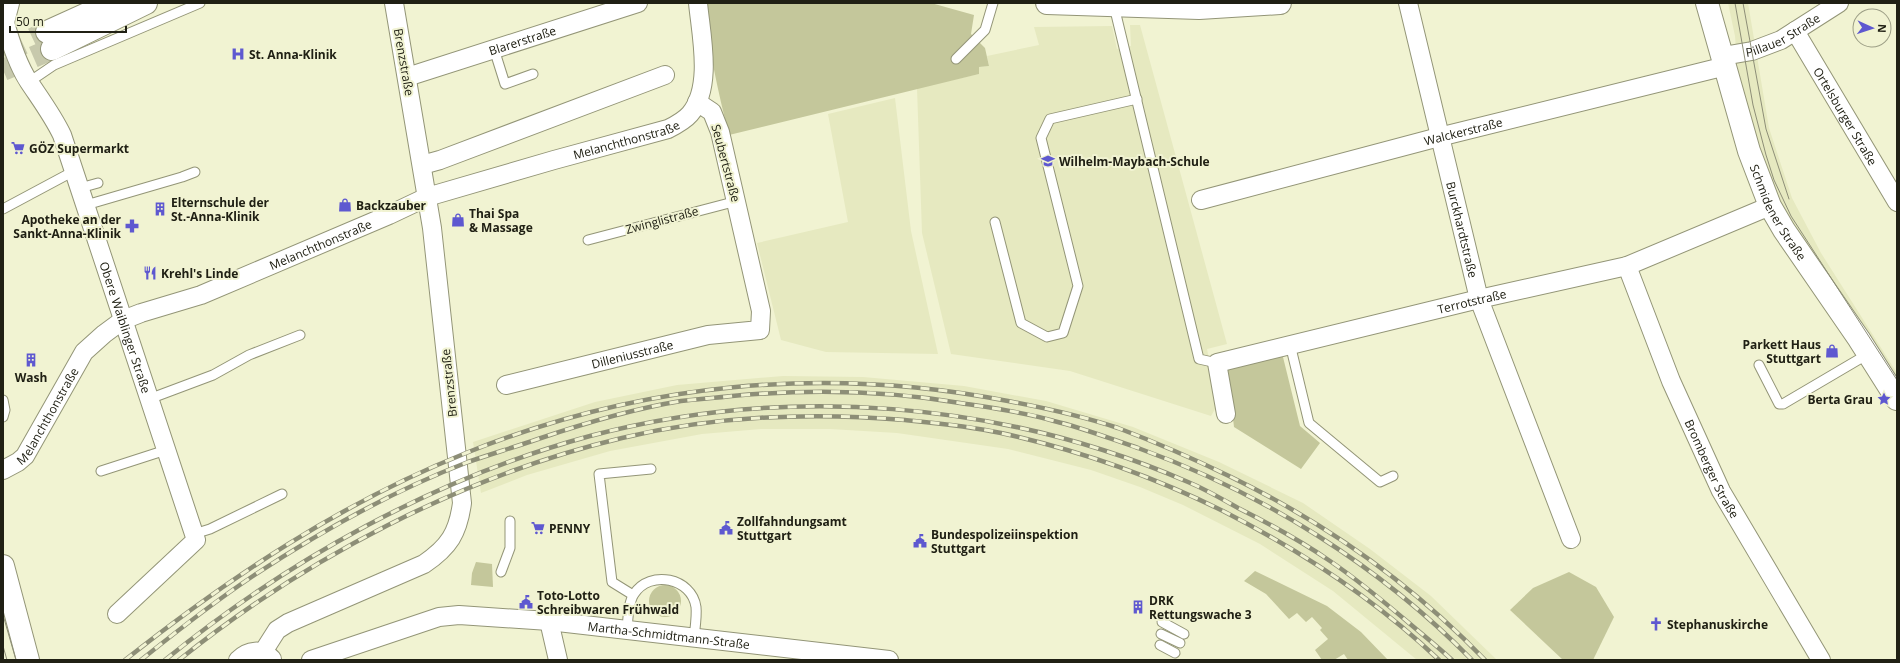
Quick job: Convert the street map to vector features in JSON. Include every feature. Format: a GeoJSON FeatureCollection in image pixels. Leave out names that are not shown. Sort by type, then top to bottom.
{"type":"FeatureCollection","features":[{"type":"Feature","properties":{"kind":"main road"},"geometry":{"type":"LineString","coordinates":[[48,33],[77,3]]}},
{"type":"Feature","properties":{"kind":"main road"},"geometry":{"type":"LineString","coordinates":[[48,33],[111,3]]}},
{"type":"Feature","properties":{"kind":"main road"},"geometry":{"type":"LineString","coordinates":[[48,33],[146,3]]}},
{"type":"Feature","properties":{"kind":"main road"},"geometry":{"type":"LineString","coordinates":[[1047,3],[1199,8],[1280,3]]}},
{"type":"Feature","properties":{"kind":"main road","name":"Schmidener Straße"},"geometry":{"type":"LineString","coordinates":[[1707,3],[1749,151],[1770,206],[1784,230],[1868,354],[1897,400]]}},
{"type":"Feature","properties":{"kind":"main road"},"geometry":{"type":"LineString","coordinates":[[3,566],[28,660]]}},
{"type":"Feature","properties":{"kind":"street","name":"Brenzstraße"},"geometry":{"type":"LineString","coordinates":[[268,656],[277,630],[288,623],[424,564],[440,553],[452,538],[460,519],[462,503],[456,443],[427,197],[394,3]]}},
{"type":"Feature","properties":{"kind":"street","name":"Blarerstraße"},"geometry":{"type":"LineString","coordinates":[[407,77],[638,3]]}},
{"type":"Feature","properties":{"kind":"street"},"geometry":{"type":"LineString","coordinates":[[697,102],[703,89],[704,76],[698,3]]}},
{"type":"Feature","properties":{"kind":"street","name":"Burckhardtstraße"},"geometry":{"type":"LineString","coordinates":[[1408,3],[1479,299],[1571,539]]}},
{"type":"Feature","properties":{"kind":"street","name":"Pillauer Straße"},"geometry":{"type":"LineString","coordinates":[[1724,61],[1762,48],[1795,31],[1839,3]]}},
{"type":"Feature","properties":{"kind":"street","name":"Obere Waiblinger Straße"},"geometry":{"type":"LineString","coordinates":[[5,15],[10,41],[29,82],[51,112],[62,135],[194,534]]}},
{"type":"Feature","properties":{"kind":"street","name":"Ortelsburger Straße"},"geometry":{"type":"LineString","coordinates":[[1795,31],[1897,202]]}},
{"type":"Feature","properties":{"kind":"street","name":"Walckerstraße"},"geometry":{"type":"LineString","coordinates":[[1202,200],[1724,61]]}},
{"type":"Feature","properties":{"kind":"street"},"geometry":{"type":"LineString","coordinates":[[422,165],[440,160],[666,75]]}},
{"type":"Feature","properties":{"kind":"street","name":"Melanchthonstraße"},"geometry":{"type":"LineString","coordinates":[[3,470],[18,462],[25,456],[84,352],[104,334],[123,320],[140,313],[201,295],[389,215],[427,197],[668,129],[680,124],[691,114],[697,102]]}},
{"type":"Feature","properties":{"kind":"street","name":"Seubertstraße"},"geometry":{"type":"LineString","coordinates":[[697,102],[712,112],[720,132],[761,311],[760,330]]}},
{"type":"Feature","properties":{"kind":"street","name":"Terrotstraße"},"geometry":{"type":"LineString","coordinates":[[1218,363],[1290,344],[1479,299],[1627,266],[1770,206]]}},
{"type":"Feature","properties":{"kind":"street","name":"Bromberger Straße"},"geometry":{"type":"LineString","coordinates":[[1627,266],[1670,381],[1721,491],[1821,660]]}},
{"type":"Feature","properties":{"kind":"street","name":"Dilleniusstraße"},"geometry":{"type":"LineString","coordinates":[[506,386],[708,335],[760,330]]}},
{"type":"Feature","properties":{"kind":"street"},"geometry":{"type":"LineString","coordinates":[[1218,363],[1226,414]]}},
{"type":"Feature","properties":{"kind":"street"},"geometry":{"type":"LineString","coordinates":[[117,614],[196,540],[194,534]]}},
{"type":"Feature","properties":{"kind":"street","name":"Martha-Schmidtmann-Straße"},"geometry":{"type":"LineString","coordinates":[[311,660],[439,617],[459,615],[549,621],[838,657],[889,660]]}},
{"type":"Feature","properties":{"kind":"street"},"geometry":{"type":"LineString","coordinates":[[549,621],[558,660]]}},
{"type":"Feature","properties":{"kind":"street"},"geometry":{"type":"LineString","coordinates":[[238,660],[243,654],[252,651],[268,656]]}},
{"type":"Feature","properties":{"kind":"lane"},"geometry":{"type":"LineString","coordinates":[[29,82],[54,65],[200,3]]}},
{"type":"Feature","properties":{"kind":"lane"},"geometry":{"type":"LineString","coordinates":[[956,59],[985,30],[993,3]]}},
{"type":"Feature","properties":{"kind":"lane"},"geometry":{"type":"LineString","coordinates":[[1114,6],[1199,359],[1218,363]]}},
{"type":"Feature","properties":{"kind":"lane"},"geometry":{"type":"LineString","coordinates":[[494,49],[505,84],[533,74]]}},
{"type":"Feature","properties":{"kind":"lane"},"geometry":{"type":"LineString","coordinates":[[995,222],[1021,323],[1047,337],[1063,333],[1078,286],[1041,138],[1050,120],[1137,99]]}},
{"type":"Feature","properties":{"kind":"lane"},"geometry":{"type":"LineString","coordinates":[[3,208],[74,171]]}},
{"type":"Feature","properties":{"kind":"lane"},"geometry":{"type":"LineString","coordinates":[[86,205],[195,172]]}},
{"type":"Feature","properties":{"kind":"lane"},"geometry":{"type":"LineString","coordinates":[[80,188],[98,183]]}},
{"type":"Feature","properties":{"kind":"lane","name":"Zwinglistraße"},"geometry":{"type":"LineString","coordinates":[[588,240],[736,201]]}},
{"type":"Feature","properties":{"kind":"lane"},"geometry":{"type":"LineString","coordinates":[[149,399],[213,375],[249,355],[300,335]]}},
{"type":"Feature","properties":{"kind":"lane"},"geometry":{"type":"LineString","coordinates":[[1290,344],[1309,423],[1380,482],[1393,476]]}},
{"type":"Feature","properties":{"kind":"lane"},"geometry":{"type":"LineString","coordinates":[[1759,365],[1779,404],[1783,404],[1868,354]]}},
{"type":"Feature","properties":{"kind":"lane"},"geometry":{"type":"LineString","coordinates":[[3,400],[5,410],[3,417]]}},
{"type":"Feature","properties":{"kind":"lane"},"geometry":{"type":"LineString","coordinates":[[101,471],[166,450]]}},
{"type":"Feature","properties":{"kind":"lane"},"geometry":{"type":"LineString","coordinates":[[633,595],[612,582],[599,474],[651,469]]}},
{"type":"Feature","properties":{"kind":"lane"},"geometry":{"type":"LineString","coordinates":[[194,534],[210,529],[282,494]]}},
{"type":"Feature","properties":{"kind":"lane"},"geometry":{"type":"LineString","coordinates":[[501,572],[510,548],[510,521]]}},
{"type":"Feature","properties":{"kind":"lane"},"geometry":{"type":"LineString","coordinates":[[627,630],[633,595],[643,585],[666,579],[680,583],[690,592],[696,606],[694,638]]}},
{"type":"Feature","properties":{"kind":"lane"},"geometry":{"type":"LineString","coordinates":[[1162,622],[1184,634]]}},
{"type":"Feature","properties":{"kind":"lane"},"geometry":{"type":"LineString","coordinates":[[1161,634],[1180,643]]}},
{"type":"Feature","properties":{"kind":"lane"},"geometry":{"type":"LineString","coordinates":[[1160,646],[1175,653]]}},
{"type":"Feature","properties":{"kind":"shaded area"},"geometry":{"type":"Polygon","coordinates":[[[705,3],[931,3],[974,15],[971,34],[985,48],[989,66],[979,67],[979,74],[729,135],[717,86],[711,53],[705,3]]]}},
{"type":"Feature","properties":{"kind":"shaded area"},"geometry":{"type":"Polygon","coordinates":[[[1728,3],[1748,3],[1769,128],[1792,198],[1821,253],[1897,373],[1897,386],[1796,234],[1769,182],[1738,75],[1735,36],[1728,3]]]}},
{"type":"Feature","properties":{"kind":"shaded area","name":"Wilhelm-Maybach-Schule"},"geometry":{"type":"Polygon","coordinates":[[[1130,25],[1140,25],[1227,344],[1207,349],[1218,404],[1211,416],[1070,371],[951,354],[922,233],[917,88],[979,74],[979,67],[989,66],[987,56],[1039,45],[1034,27],[1112,26],[1117,49],[1131,46],[1130,25]]]}},
{"type":"Feature","properties":{"kind":"shaded area"},"geometry":{"type":"Polygon","coordinates":[[[895,98],[911,231],[938,354],[826,352],[781,340],[757,243],[848,222],[828,114],[895,98]]]}},
{"type":"Feature","properties":{"kind":"shaded area"},"geometry":{"type":"Polygon","coordinates":[[[1282,353],[1300,426],[1320,443],[1301,469],[1234,427],[1227,367],[1282,353]]]}},
{"type":"Feature","properties":{"kind":"shaded area"},"geometry":{"type":"Polygon","coordinates":[[[783,376],[863,377],[964,386],[1046,401],[1133,427],[1219,462],[1303,503],[1370,549],[1431,596],[1497,660],[1417,660],[1333,591],[1260,544],[1183,505],[1140,487],[1091,470],[1008,449],[897,433],[830,429],[761,429],[702,434],[610,451],[527,475],[481,493],[473,442],[595,402],[677,385],[783,376]]]}},
{"type":"Feature","properties":{"kind":"shaded area"},"geometry":{"type":"Polygon","coordinates":[[[476,562],[492,564],[493,587],[471,585],[472,573],[476,562]]]}},
{"type":"Feature","properties":{"kind":"shaded area"},"geometry":{"type":"Polygon","coordinates":[[[1255,571],[1327,606],[1361,632],[1388,660],[1348,660],[1344,654],[1334,660],[1322,660],[1315,650],[1328,639],[1320,630],[1322,628],[1312,617],[1306,622],[1297,613],[1289,619],[1266,594],[1244,581],[1255,571]]]}},
{"type":"Feature","properties":{"kind":"shaded area"},"geometry":{"type":"Polygon","coordinates":[[[1569,572],[1596,587],[1614,617],[1593,660],[1563,660],[1510,610],[1533,588],[1569,572]]]}},
{"type":"Feature","properties":{"kind":"shaded area"},"geometry":{"type":"Polygon","coordinates":[[[662,585],[668,585],[678,592],[681,601],[680,607],[674,614],[668,617],[662,617],[652,610],[649,604],[649,598],[656,588],[662,585]]]}},
{"type":"Feature","properties":{"kind":"tunnel"},"geometry":{"type":"LineString","coordinates":[[3,53],[47,32]]}},
{"type":"Feature","properties":{"kind":"tunnel"},"geometry":{"type":"LineString","coordinates":[[3,70],[52,49]]}},
{"type":"Feature","properties":{"kind":"tram line"},"geometry":{"type":"LineString","coordinates":[[1735,3],[1753,105],[1774,180],[1791,216],[1897,380]]}},
{"type":"Feature","properties":{"kind":"tram line"},"geometry":{"type":"LineString","coordinates":[[1743,3],[1766,129],[1789,199]]}},
{"type":"Feature","properties":{"kind":"tram line"},"geometry":{"type":"LineString","coordinates":[[3,615],[16,660]]}},
{"type":"Feature","properties":{"kind":"tram line"},"geometry":{"type":"LineString","coordinates":[[3,646],[7,660]]}},
{"type":"Feature","properties":{"kind":"railway"},"geometry":{"type":"LineString","coordinates":[[125,660],[205,600],[288,544],[375,495],[466,453],[532,429],[598,410],[665,396],[733,387],[802,383],[870,384],[939,390],[1008,401],[1050,409],[1091,420],[1118,428],[1174,450],[1264,494],[1299,513],[1332,534],[1365,557],[1428,606],[1485,660]]}},
{"type":"Feature","properties":{"kind":"railway"},"geometry":{"type":"LineString","coordinates":[[141,660],[224,596],[278,560],[330,528],[385,499],[440,473],[468,462],[556,433],[627,412],[681,401],[789,392],[846,392],[903,395],[1020,413],[1086,430],[1184,466],[1230,487],[1317,535],[1398,593],[1436,625],[1472,660]]}},
{"type":"Feature","properties":{"kind":"railway"},"geometry":{"type":"LineString","coordinates":[[165,660],[212,623],[313,556],[366,526],[420,499],[476,475],[532,454],[590,436],[665,420],[740,410],[816,406],[893,409],[969,418],[1043,433],[1117,455],[1188,482],[1274,527],[1330,561],[1380,599],[1452,660]]}},
{"type":"Feature","properties":{"kind":"railway"},"geometry":{"type":"LineString","coordinates":[[179,660],[228,623],[279,588],[333,555],[388,525],[445,498],[503,474],[562,454],[622,438],[657,431],[727,421],[798,416],[834,416],[905,420],[953,425],[989,431],[1058,447],[1142,475],[1223,511],[1252,526],[1309,560],[1363,597],[1415,638],[1439,660]]}},
{"type":"Feature","properties":{"kind":"place","name":"St. Anna-Klinik"},"geometry":{"type":"Point","coordinates":[238,54]}},
{"type":"Feature","properties":{"kind":"place","name":"GÖZ Supermarkt"},"geometry":{"type":"Point","coordinates":[18,148]}},
{"type":"Feature","properties":{"kind":"place","name":"Wilhelm-Maybach-Schule"},"geometry":{"type":"Point","coordinates":[1048,161]}},
{"type":"Feature","properties":{"kind":"place","name":"Backzauber"},"geometry":{"type":"Point","coordinates":[345,205]}},
{"type":"Feature","properties":{"kind":"place","name":"Elternschule der St.-Anna-Klinik"},"geometry":{"type":"Point","coordinates":[160,209]}},
{"type":"Feature","properties":{"kind":"place","name":"Thai Spa & Massage"},"geometry":{"type":"Point","coordinates":[458,220]}},
{"type":"Feature","properties":{"kind":"place","name":"Apotheke an der Sankt-Anna-Klinik"},"geometry":{"type":"Point","coordinates":[132,226]}},
{"type":"Feature","properties":{"kind":"place","name":"Krehl's Linde"},"geometry":{"type":"Point","coordinates":[150,273]}},
{"type":"Feature","properties":{"kind":"place","name":"Parkett Haus Stuttgart"},"geometry":{"type":"Point","coordinates":[1832,351]}},
{"type":"Feature","properties":{"kind":"place","name":"Wash"},"geometry":{"type":"Point","coordinates":[31,360]}},
{"type":"Feature","properties":{"kind":"place","name":"Berta Grau"},"geometry":{"type":"Point","coordinates":[1884,399]}},
{"type":"Feature","properties":{"kind":"place","name":"PENNY"},"geometry":{"type":"Point","coordinates":[538,528]}},
{"type":"Feature","properties":{"kind":"place","name":"Zollfahndungsamt Stuttgart"},"geometry":{"type":"Point","coordinates":[726,528]}},
{"type":"Feature","properties":{"kind":"place","name":"Bundespolizeiinspektion Stuttgart"},"geometry":{"type":"Point","coordinates":[920,541]}},
{"type":"Feature","properties":{"kind":"place","name":"Toto-Lotto Schreibwaren Frühwald"},"geometry":{"type":"Point","coordinates":[526,602]}},
{"type":"Feature","properties":{"kind":"place","name":"DRK Rettungswache 3"},"geometry":{"type":"Point","coordinates":[1138,607]}},
{"type":"Feature","properties":{"kind":"place","name":"Stephanuskirche"},"geometry":{"type":"Point","coordinates":[1656,624]}}]}
